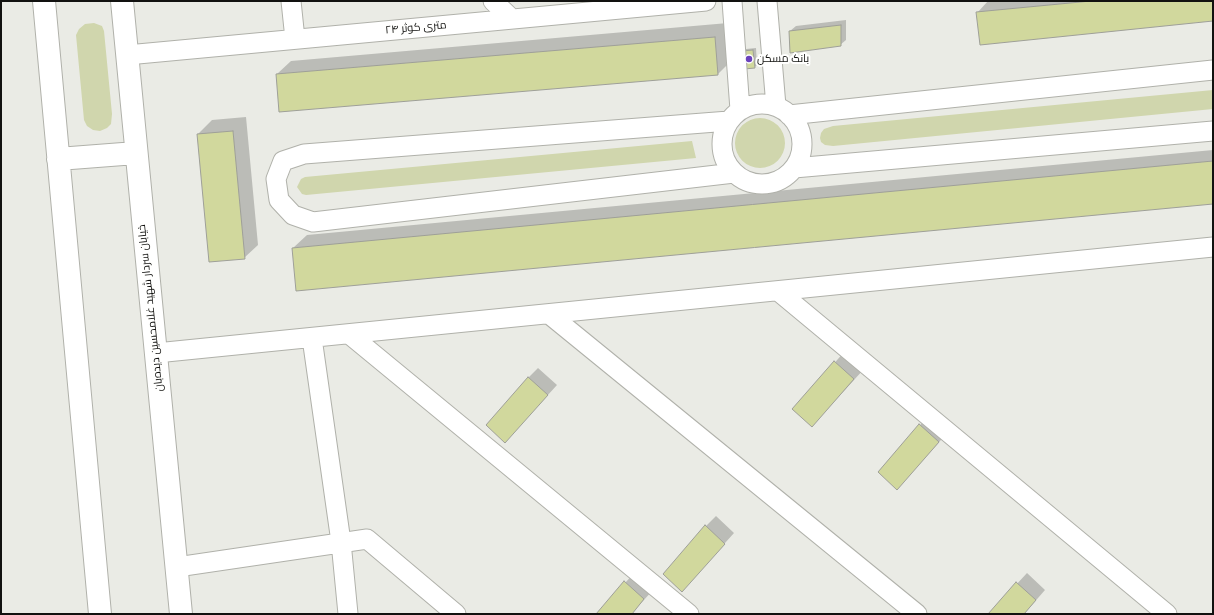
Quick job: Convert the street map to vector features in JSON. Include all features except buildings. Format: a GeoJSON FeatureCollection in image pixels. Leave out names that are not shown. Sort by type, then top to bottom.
{"type":"FeatureCollection","features":[{"type":"Feature","properties":{"kind":"main road"},"geometry":{"type":"LineString","coordinates":[[44,1],[100,614]]}},
{"type":"Feature","properties":{"kind":"main road","name":"خیابان سردار شهید غلامحسین دیده‌بان"},"geometry":{"type":"LineString","coordinates":[[122,1],[181,614]]}},
{"type":"Feature","properties":{"kind":"main road"},"geometry":{"type":"LineString","coordinates":[[58,159],[136,153]]}},
{"type":"Feature","properties":{"kind":"street"},"geometry":{"type":"LineString","coordinates":[[291,1],[295,39]]}},
{"type":"Feature","properties":{"kind":"street"},"geometry":{"type":"LineString","coordinates":[[493,1],[512,19]]}},
{"type":"Feature","properties":{"kind":"street","name":"۲۴ متری کوثر"},"geometry":{"type":"LineString","coordinates":[[127,55],[706,1]]}},
{"type":"Feature","properties":{"kind":"street"},"geometry":{"type":"LineString","coordinates":[[732,1],[735,115]]}},
{"type":"Feature","properties":{"kind":"street"},"geometry":{"type":"LineString","coordinates":[[767,1],[782,111]]}},
{"type":"Feature","properties":{"kind":"street"},"geometry":{"type":"LineString","coordinates":[[782,111],[1213,70]]}},
{"type":"Feature","properties":{"kind":"street"},"geometry":{"type":"LineString","coordinates":[[758,104],[769,105],[782,111],[796,124],[800,135],[802,146],[794,168],[786,176],[765,184],[754,183],[743,179],[734,173],[727,164],[723,153],[722,142],[724,131],[735,115],[747,107],[758,104]]}},
{"type":"Feature","properties":{"kind":"street"},"geometry":{"type":"LineString","coordinates":[[734,173],[313,222],[292,215],[279,200],[276,179],[283,162],[304,154],[735,115]]}},
{"type":"Feature","properties":{"kind":"street"},"geometry":{"type":"LineString","coordinates":[[794,168],[1213,131]]}},
{"type":"Feature","properties":{"kind":"street"},"geometry":{"type":"LineString","coordinates":[[156,353],[1213,247]]}},
{"type":"Feature","properties":{"kind":"street"},"geometry":{"type":"LineString","coordinates":[[778,291],[1166,614]]}},
{"type":"Feature","properties":{"kind":"street"},"geometry":{"type":"LineString","coordinates":[[549,314],[916,614]]}},
{"type":"Feature","properties":{"kind":"street"},"geometry":{"type":"LineString","coordinates":[[349,334],[689,614]]}},
{"type":"Feature","properties":{"kind":"street"},"geometry":{"type":"LineString","coordinates":[[312,338],[341,542],[348,614]]}},
{"type":"Feature","properties":{"kind":"street"},"geometry":{"type":"LineString","coordinates":[[176,567],[367,539],[456,614]]}},
{"type":"Feature","properties":{"kind":"green space"},"geometry":{"type":"Polygon","coordinates":[[[94,23],[102,26],[104,31],[112,114],[111,124],[107,128],[100,131],[93,130],[87,126],[84,120],[76,35],[79,29],[85,24],[94,23]]]}},
{"type":"Feature","properties":{"kind":"green space"},"geometry":{"type":"Polygon","coordinates":[[[1213,90],[1213,109],[833,146],[825,145],[821,142],[820,138],[824,129],[833,126],[1213,90]]]}},
{"type":"Feature","properties":{"kind":"green space"},"geometry":{"type":"Polygon","coordinates":[[[765,118],[770,119],[778,125],[784,133],[784,153],[778,161],[770,167],[755,168],[750,167],[742,161],[736,153],[735,138],[736,133],[742,125],[750,119],[765,118]]]}},
{"type":"Feature","properties":{"kind":"green space"},"geometry":{"type":"Polygon","coordinates":[[[692,141],[696,158],[306,195],[302,194],[297,187],[301,179],[305,177],[692,141]]]}},
{"type":"Feature","properties":{"kind":"place","name":"بانک مسکن"},"geometry":{"type":"Point","coordinates":[749,59]}}]}
